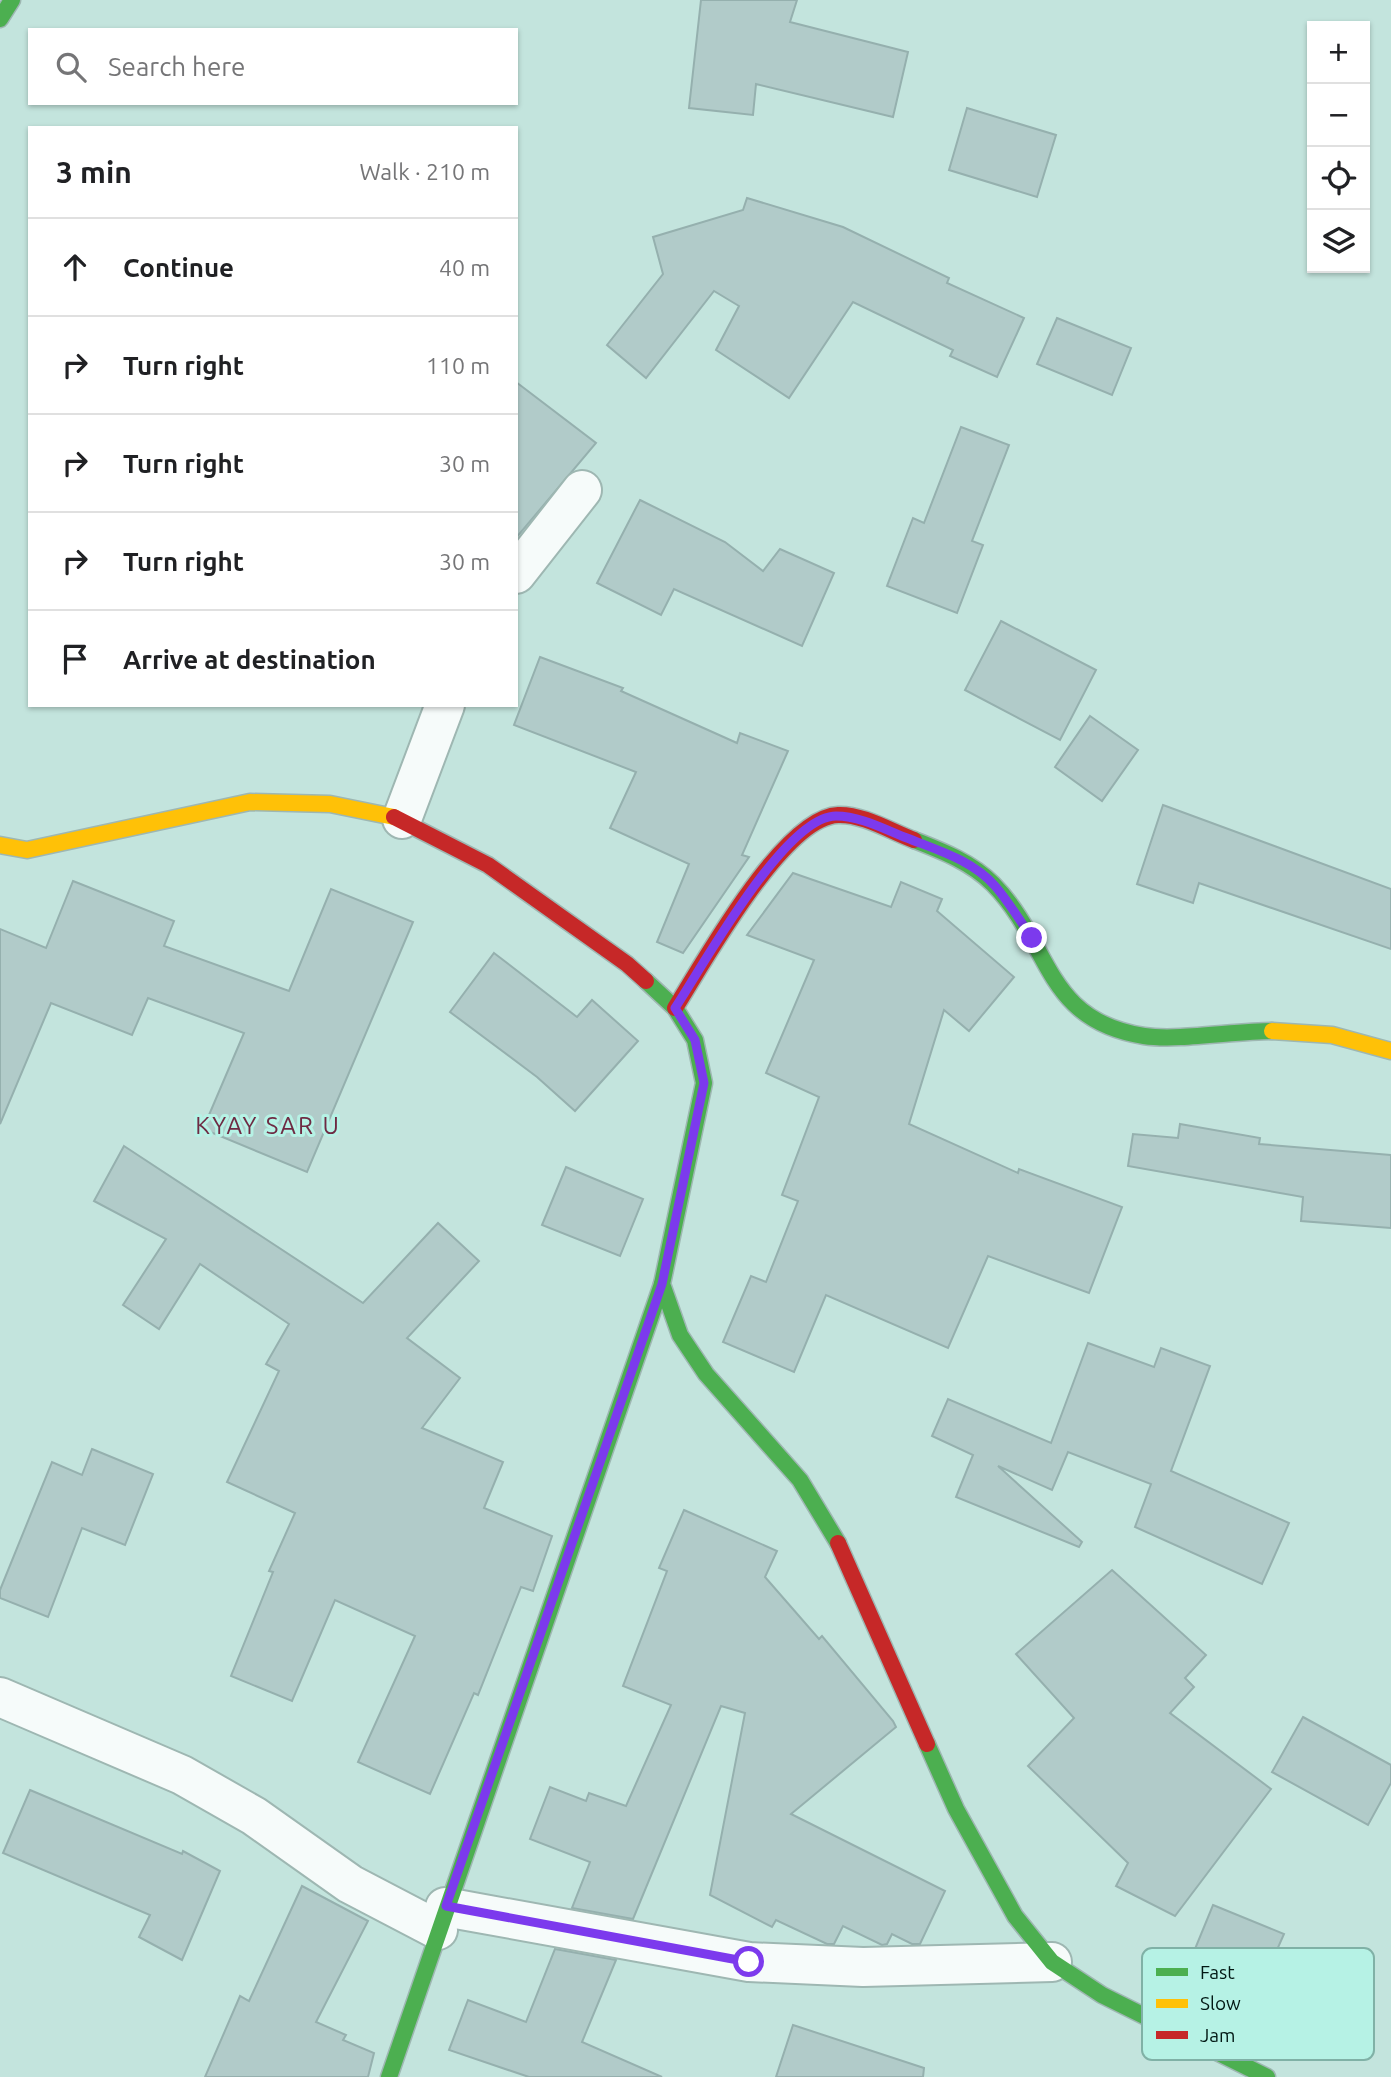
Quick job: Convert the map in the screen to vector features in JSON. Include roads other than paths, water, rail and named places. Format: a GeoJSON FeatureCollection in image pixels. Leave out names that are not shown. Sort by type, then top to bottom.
{"type":"FeatureCollection","features":[{"type":"Feature","properties":{"kind":"street"},"geometry":{"type":"LineString","coordinates":[[0,19],[12,0]]}},
{"type":"Feature","properties":{"kind":"street"},"geometry":{"type":"LineString","coordinates":[[518,572],[582,490]]}},
{"type":"Feature","properties":{"kind":"street"},"geometry":{"type":"LineString","coordinates":[[402,819],[444,707]]}},
{"type":"Feature","properties":{"kind":"street"},"geometry":{"type":"LineString","coordinates":[[0,845],[27,850],[250,802],[330,804],[402,819],[488,865],[627,964],[675,1008],[695,1040],[704,1083],[662,1284],[389,2077]]}},
{"type":"Feature","properties":{"kind":"street"},"geometry":{"type":"LineString","coordinates":[[675,1008],[766,868],[792,838],[813,822],[834,816],[861,820],[954,856],[976,869],[994,885],[1032,938],[1053,982],[1070,1005],[1091,1020],[1118,1032],[1146,1036],[1317,1032],[1346,1036],[1391,1051]]}},
{"type":"Feature","properties":{"kind":"street"},"geometry":{"type":"LineString","coordinates":[[662,1284],[680,1335],[706,1374],[800,1480],[841,1548],[957,1809],[1015,1916],[1052,1962],[1102,1995],[1142,2015]]}},
{"type":"Feature","properties":{"kind":"street"},"geometry":{"type":"LineString","coordinates":[[0,1697],[182,1775],[254,1816],[350,1884],[442,1918],[749,1962],[863,1967],[1052,1962]]}},
{"type":"Feature","properties":{"kind":"street"},"geometry":{"type":"LineString","coordinates":[[1233,2060],[1267,2077]]}},
{"type":"Feature","properties":{"kind":"district","name":"KYAY SAR U"},"geometry":{"type":"Point","coordinates":[268,1126]}}]}
